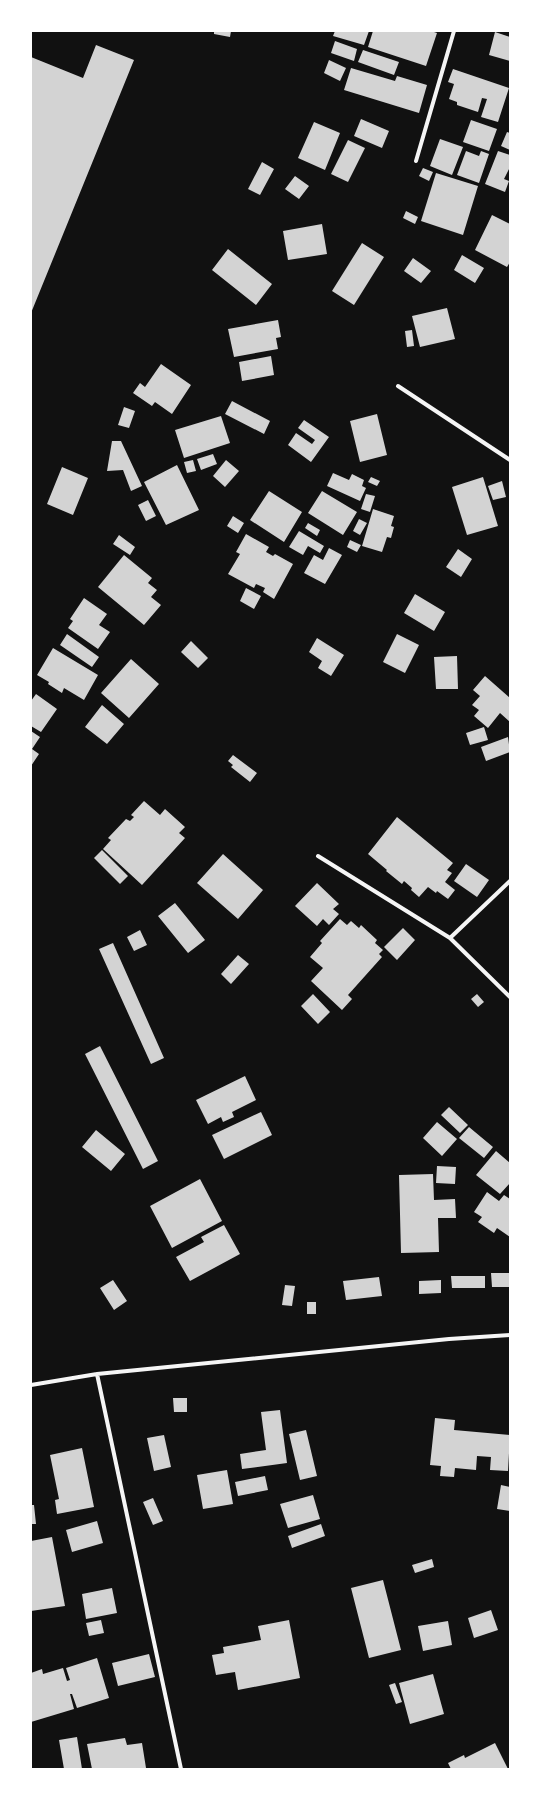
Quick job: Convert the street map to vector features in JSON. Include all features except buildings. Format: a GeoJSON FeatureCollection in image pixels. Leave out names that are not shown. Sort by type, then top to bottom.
{"type":"FeatureCollection","features":[{"type":"Feature","properties":{"kind":"street"},"geometry":{"type":"LineString","coordinates":[[416,161],[454,31]]}},
{"type":"Feature","properties":{"kind":"street"},"geometry":{"type":"LineString","coordinates":[[398,386],[510,460]]}},
{"type":"Feature","properties":{"kind":"street"},"geometry":{"type":"LineString","coordinates":[[318,856],[450,938],[510,997]]}},
{"type":"Feature","properties":{"kind":"street"},"geometry":{"type":"LineString","coordinates":[[450,938],[510,881]]}},
{"type":"Feature","properties":{"kind":"street"},"geometry":{"type":"LineString","coordinates":[[31,1385],[97,1374],[449,1339],[510,1335]]}},
{"type":"Feature","properties":{"kind":"street"},"geometry":{"type":"LineString","coordinates":[[97,1374],[181,1769]]}}]}
